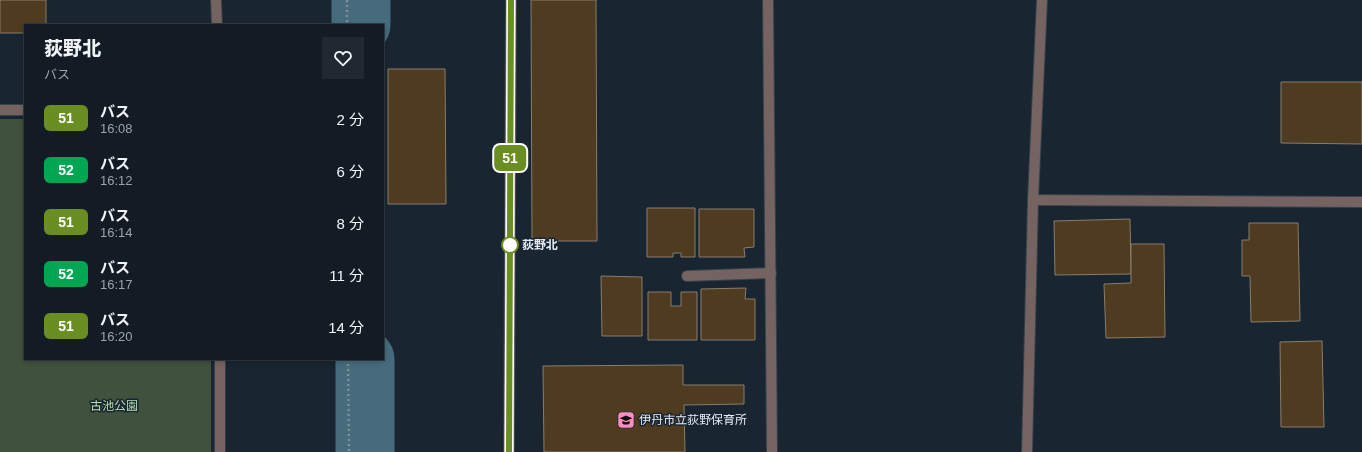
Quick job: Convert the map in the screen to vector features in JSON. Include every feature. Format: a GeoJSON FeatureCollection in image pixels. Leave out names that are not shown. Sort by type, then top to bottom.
{"type":"FeatureCollection","features":[{"type":"Feature","properties":{"kind":"street"},"geometry":{"type":"LineString","coordinates":[[216,0],[217,24]]}},
{"type":"Feature","properties":{"kind":"street"},"geometry":{"type":"LineString","coordinates":[[509,452],[511,0]]}},
{"type":"Feature","properties":{"kind":"street"},"geometry":{"type":"LineString","coordinates":[[768,0],[772,452]]}},
{"type":"Feature","properties":{"kind":"street"},"geometry":{"type":"LineString","coordinates":[[1027,452],[1033,200],[1042,0]]}},
{"type":"Feature","properties":{"kind":"street"},"geometry":{"type":"LineString","coordinates":[[0,110],[24,110]]}},
{"type":"Feature","properties":{"kind":"street"},"geometry":{"type":"LineString","coordinates":[[1033,200],[1362,202]]}},
{"type":"Feature","properties":{"kind":"street"},"geometry":{"type":"LineString","coordinates":[[687,276],[771,273]]}},
{"type":"Feature","properties":{"kind":"street"},"geometry":{"type":"LineString","coordinates":[[220,360],[220,452]]}},
{"type":"Feature","properties":{"kind":"path"},"geometry":{"type":"LineString","coordinates":[[347,0],[347,24]]}},
{"type":"Feature","properties":{"kind":"path"},"geometry":{"type":"LineString","coordinates":[[348,360],[349,452]]}},
{"type":"Feature","properties":{"kind":"green space","name":"古池公園"},"geometry":{"type":"Polygon","coordinates":[[[0,119],[24,119],[24,360],[211,360],[211,452],[0,452],[0,119]]]}},
{"type":"Feature","properties":{"kind":"building"},"geometry":{"type":"Polygon","coordinates":[[[0,0],[46,0],[46,24],[24,24],[24,33],[0,33],[0,0]]]}},
{"type":"Feature","properties":{"kind":"building"},"geometry":{"type":"Polygon","coordinates":[[[531,0],[596,0],[597,241],[532,241],[531,0]]]}},
{"type":"Feature","properties":{"kind":"building"},"geometry":{"type":"Polygon","coordinates":[[[388,69],[445,69],[446,204],[388,204],[388,69]]]}},
{"type":"Feature","properties":{"kind":"building"},"geometry":{"type":"Polygon","coordinates":[[[1281,82],[1362,82],[1362,144],[1281,143],[1281,82]]]}},
{"type":"Feature","properties":{"kind":"building"},"geometry":{"type":"Polygon","coordinates":[[[647,208],[695,208],[695,257],[681,257],[681,253],[673,253],[673,257],[647,257],[647,208]]]}},
{"type":"Feature","properties":{"kind":"building"},"geometry":{"type":"Polygon","coordinates":[[[699,209],[754,209],[754,247],[744,248],[745,257],[699,257],[699,209]]]}},
{"type":"Feature","properties":{"kind":"building"},"geometry":{"type":"Polygon","coordinates":[[[1130,219],[1131,274],[1055,275],[1054,221],[1130,219]]]}},
{"type":"Feature","properties":{"kind":"building"},"geometry":{"type":"Polygon","coordinates":[[[1249,223],[1298,223],[1300,321],[1251,322],[1250,276],[1242,276],[1242,240],[1249,240],[1249,223]]]}},
{"type":"Feature","properties":{"kind":"building"},"geometry":{"type":"Polygon","coordinates":[[[1131,244],[1164,244],[1165,337],[1106,338],[1104,284],[1131,283],[1131,244]]]}},
{"type":"Feature","properties":{"kind":"building"},"geometry":{"type":"Polygon","coordinates":[[[601,276],[642,277],[642,336],[602,336],[601,276]]]}},
{"type":"Feature","properties":{"kind":"building"},"geometry":{"type":"Polygon","coordinates":[[[746,288],[745,299],[755,299],[755,340],[701,340],[701,289],[746,288]]]}},
{"type":"Feature","properties":{"kind":"building"},"geometry":{"type":"Polygon","coordinates":[[[648,292],[671,292],[671,306],[681,306],[681,292],[697,292],[697,340],[648,340],[648,292]]]}},
{"type":"Feature","properties":{"kind":"building"},"geometry":{"type":"Polygon","coordinates":[[[1322,341],[1324,427],[1281,427],[1280,342],[1322,341]]]}},
{"type":"Feature","properties":{"kind":"building"},"geometry":{"type":"Polygon","coordinates":[[[683,365],[683,385],[744,385],[744,404],[684,405],[685,452],[544,452],[543,366],[683,365]]]}},
{"type":"Feature","properties":{"kind":"waterway"},"geometry":{"type":"LineString","coordinates":[[361,0],[361,24]]}},
{"type":"Feature","properties":{"kind":"waterway"},"geometry":{"type":"LineString","coordinates":[[365,360],[365,452]]}},
{"type":"Feature","properties":{"kind":"bus line","name":"51"},"geometry":{"type":"LineString","coordinates":[[509,452],[508,402],[511,0]]}},
{"type":"Feature","properties":{"kind":"place","name":"荻野北"},"geometry":{"type":"Point","coordinates":[510,245]}},
{"type":"Feature","properties":{"kind":"place","name":"伊丹市立荻野保育所"},"geometry":{"type":"Point","coordinates":[626,420]}}]}
